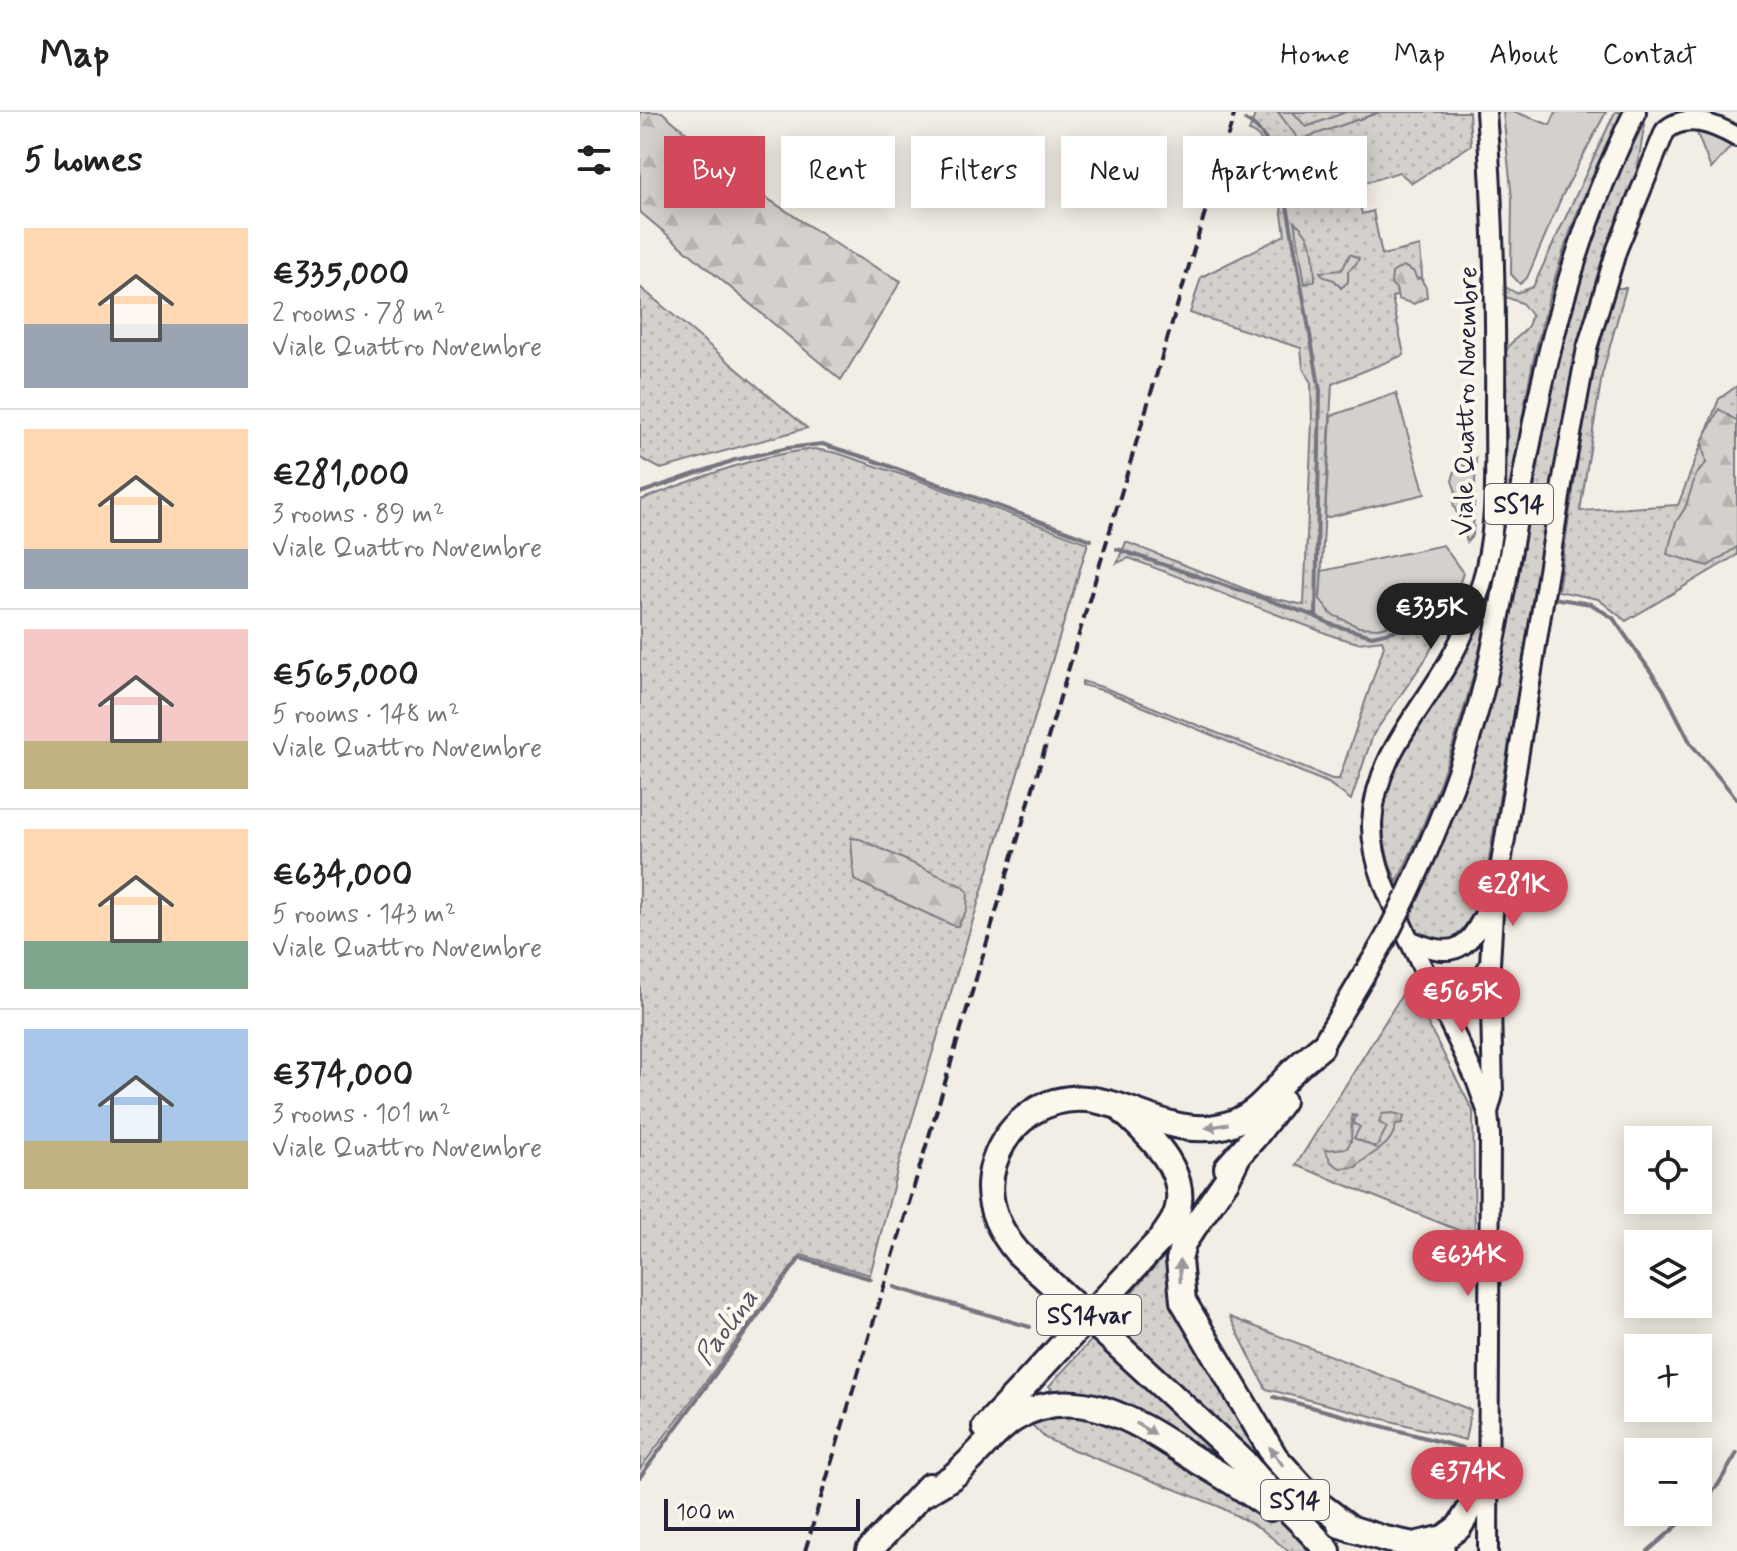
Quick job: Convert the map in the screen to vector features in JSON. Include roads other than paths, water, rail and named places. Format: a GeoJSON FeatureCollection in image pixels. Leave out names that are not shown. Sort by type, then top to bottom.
{"type":"FeatureCollection","features":[{"type":"Feature","properties":{"kind":"highway"},"geometry":{"type":"LineString","coordinates":[[1321,1047],[1256,1111],[1221,1127],[1180,1127],[1094,1099],[1070,1098],[1041,1107],[1025,1117],[1006,1136],[997,1153],[990,1183],[991,1206],[1002,1230],[1018,1253],[1243,1461],[1259,1481],[1300,1519],[1326,1551]]}},
{"type":"Feature","properties":{"kind":"highway","name":"SS14var"},"geometry":{"type":"LineString","coordinates":[[869,1551],[1238,1156],[1321,1047]]}},
{"type":"Feature","properties":{"kind":"highway"},"geometry":{"type":"LineString","coordinates":[[1117,1106],[1157,1144],[1174,1173],[1178,1206],[1175,1217],[1160,1240]]}},
{"type":"Feature","properties":{"kind":"highway"},"geometry":{"type":"LineString","coordinates":[[1238,1156],[1226,1181],[1183,1243],[1179,1260],[1183,1301],[1275,1457],[1316,1502],[1352,1529],[1442,1551]]}},
{"type":"Feature","properties":{"kind":"highway"},"geometry":{"type":"LineString","coordinates":[[920,1496],[952,1477],[1015,1418],[1036,1408],[1073,1403],[1109,1410],[1149,1430],[1258,1499],[1326,1551]]}},
{"type":"Feature","properties":{"kind":"highway","name":"SS14"},"geometry":{"type":"LineString","coordinates":[[1243,1461],[1311,1510],[1329,1521],[1352,1529]]}},
{"type":"Feature","properties":{"kind":"highway"},"geometry":{"type":"LineString","coordinates":[[1417,1544],[1444,1538],[1459,1527],[1488,1480]]}},
{"type":"Feature","properties":{"kind":"main road","name":"Viale Quattro Novembre"},"geometry":{"type":"LineString","coordinates":[[1486,112],[1491,181],[1495,523],[1481,586],[1469,621],[1452,656],[1396,742],[1377,790],[1372,822],[1386,887],[1488,1113],[1488,1551]]}},
{"type":"Feature","properties":{"kind":"main road","name":"SS14"},"geometry":{"type":"LineString","coordinates":[[1321,1047],[1384,941],[1451,791],[1478,709],[1544,372],[1572,266],[1606,173],[1635,112]]}},
{"type":"Feature","properties":{"kind":"main road"},"geometry":{"type":"LineString","coordinates":[[1488,1113],[1493,1094],[1490,964],[1496,889],[1587,348],[1617,249],[1665,131],[1682,118],[1703,119],[1737,137]]}},
{"type":"Feature","properties":{"kind":"main road"},"geometry":{"type":"LineString","coordinates":[[1409,940],[1439,951],[1464,945],[1477,931],[1496,889]]}},
{"type":"Feature","properties":{"kind":"main road"},"geometry":{"type":"LineString","coordinates":[[1432,987],[1462,991],[1482,978],[1490,964]]}},
{"type":"Feature","properties":{"kind":"main road"},"geometry":{"type":"LineString","coordinates":[[1470,1068],[1491,1015]]}},
{"type":"Feature","properties":{"kind":"waterway"},"geometry":{"type":"LineString","coordinates":[[1245,120],[1264,137],[1282,177],[1320,391],[1316,617],[1372,636],[1445,619]]}},
{"type":"Feature","properties":{"kind":"waterway"},"geometry":{"type":"LineString","coordinates":[[640,493],[735,460],[822,444],[1091,540]]}},
{"type":"Feature","properties":{"kind":"waterway"},"geometry":{"type":"LineString","coordinates":[[1117,549],[1315,616]]}},
{"type":"Feature","properties":{"kind":"waterway"},"geometry":{"type":"LineString","coordinates":[[1553,598],[1591,604],[1613,618],[1663,689],[1691,744],[1737,799]]}},
{"type":"Feature","properties":{"kind":"waterway","name":"Paolina"},"geometry":{"type":"LineString","coordinates":[[640,1477],[800,1258],[871,1279]]}},
{"type":"Feature","properties":{"kind":"waterway","name":"Paolina"},"geometry":{"type":"LineString","coordinates":[[894,1287],[1030,1327]]}},
{"type":"Feature","properties":{"kind":"waterway","name":"Paolina"},"geometry":{"type":"LineString","coordinates":[[1274,1397],[1463,1448],[1469,1464]]}},
{"type":"Feature","properties":{"kind":"waterway","name":"Paolina"},"geometry":{"type":"LineString","coordinates":[[1712,1492],[1737,1453]]}},
{"type":"Feature","properties":{"kind":"waterway","name":"Paolina"},"geometry":{"type":"LineString","coordinates":[[1648,1551],[1677,1526]]}},
{"type":"Feature","properties":{"kind":"railway"},"geometry":{"type":"LineString","coordinates":[[805,1551],[1235,112]]}}]}
